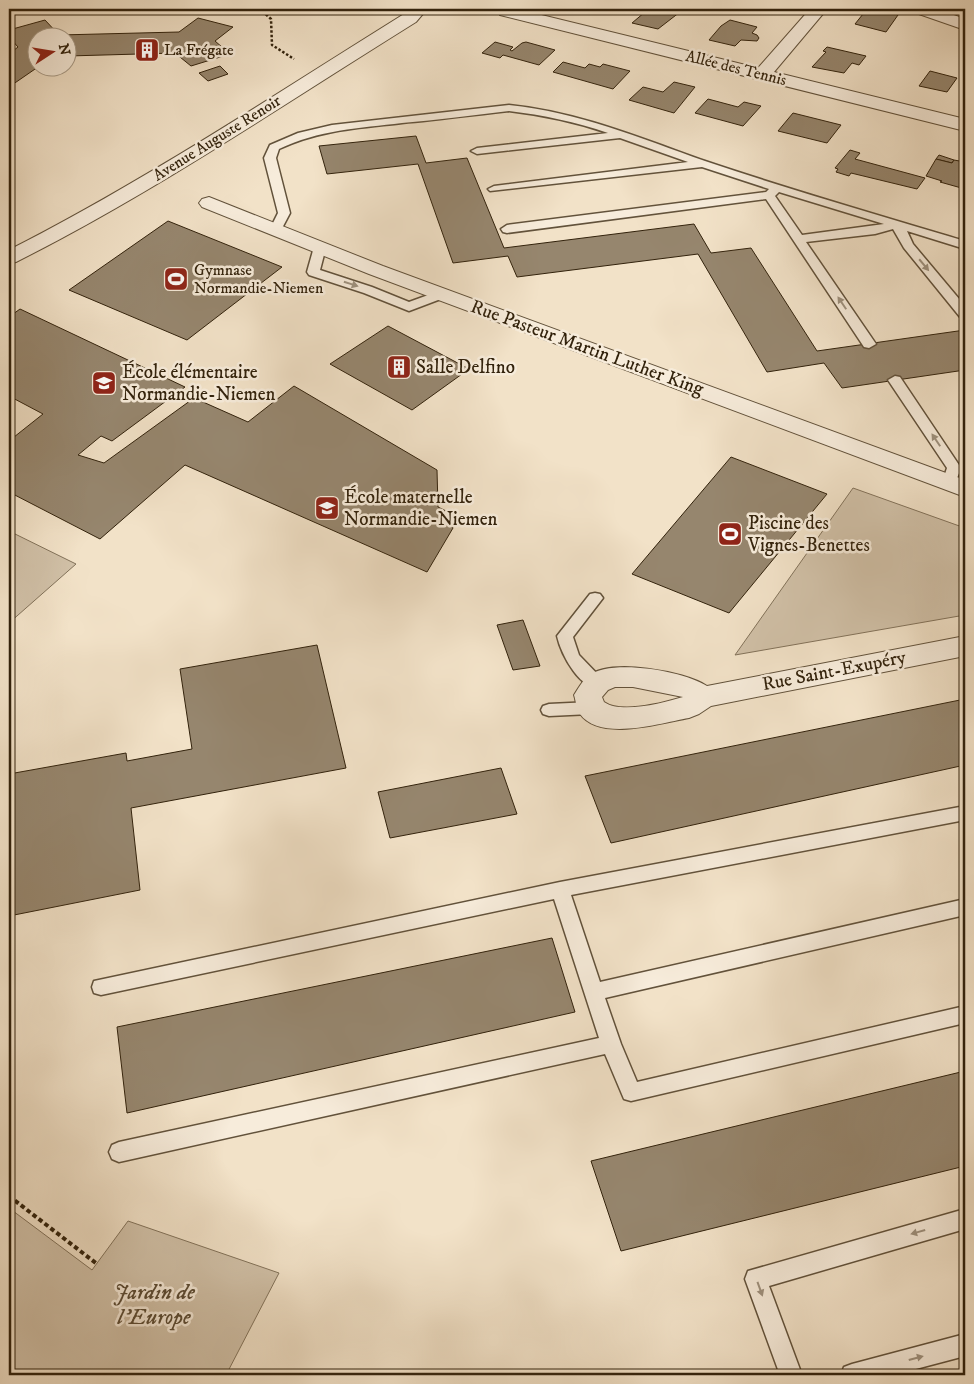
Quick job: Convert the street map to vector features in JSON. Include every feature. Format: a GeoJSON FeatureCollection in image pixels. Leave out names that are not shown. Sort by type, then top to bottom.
{"type":"FeatureCollection","features":[{"type":"Feature","properties":{"kind":"street","name":"Avenue Auguste Renoir"},"geometry":{"type":"LineString","coordinates":[[9,258],[76,224],[138,188],[410,18],[419,9]]}},
{"type":"Feature","properties":{"kind":"street"},"geometry":{"type":"LineString","coordinates":[[762,75],[819,9]]}},
{"type":"Feature","properties":{"kind":"street"},"geometry":{"type":"LineString","coordinates":[[922,9],[965,25]]}},
{"type":"Feature","properties":{"kind":"street","name":"Allée des Tennis"},"geometry":{"type":"LineString","coordinates":[[506,11],[965,125]]}},
{"type":"Feature","properties":{"kind":"street","name":"Rue Pasteur Martin Luther King"},"geometry":{"type":"LineString","coordinates":[[209,204],[442,294],[957,486]]}},
{"type":"Feature","properties":{"kind":"street","name":"Rue Saint-Exupéry"},"geometry":{"type":"LineString","coordinates":[[595,696],[603,716],[624,719],[689,707],[703,697],[965,646]]}},
{"type":"Feature","properties":{"kind":"street"},"geometry":{"type":"LineString","coordinates":[[595,696],[613,678],[633,677],[688,687],[703,697]]}},
{"type":"Feature","properties":{"kind":"lane"},"geometry":{"type":"LineString","coordinates":[[276,229],[284,214],[270,158],[274,147],[289,139],[309,133],[509,108],[560,115],[704,164],[774,191],[965,245]]}},
{"type":"Feature","properties":{"kind":"lane"},"geometry":{"type":"LineString","coordinates":[[476,151],[622,136]]}},
{"type":"Feature","properties":{"kind":"lane"},"geometry":{"type":"LineString","coordinates":[[494,189],[704,164]]}},
{"type":"Feature","properties":{"kind":"lane"},"geometry":{"type":"LineString","coordinates":[[507,229],[774,191]]}},
{"type":"Feature","properties":{"kind":"lane"},"geometry":{"type":"LineString","coordinates":[[774,191],[799,239],[869,344]]}},
{"type":"Feature","properties":{"kind":"lane"},"geometry":{"type":"LineString","coordinates":[[799,239],[875,230],[896,224]]}},
{"type":"Feature","properties":{"kind":"lane"},"geometry":{"type":"LineString","coordinates":[[896,224],[908,245],[965,314]]}},
{"type":"Feature","properties":{"kind":"lane"},"geometry":{"type":"LineString","coordinates":[[895,380],[954,468],[957,486]]}},
{"type":"Feature","properties":{"kind":"lane"},"geometry":{"type":"LineString","coordinates":[[549,710],[595,696],[567,650],[565,636],[595,598]]}},
{"type":"Feature","properties":{"kind":"lane"},"geometry":{"type":"LineString","coordinates":[[101,987],[560,890],[965,813]]}},
{"type":"Feature","properties":{"kind":"lane"},"geometry":{"type":"LineString","coordinates":[[560,890],[612,1044],[631,1092],[965,1015]]}},
{"type":"Feature","properties":{"kind":"lane"},"geometry":{"type":"LineString","coordinates":[[595,992],[965,907]]}},
{"type":"Feature","properties":{"kind":"lane"},"geometry":{"type":"LineString","coordinates":[[119,1152],[612,1044]]}},
{"type":"Feature","properties":{"kind":"lane"},"geometry":{"type":"LineString","coordinates":[[791,1375],[756,1279],[965,1219]]}},
{"type":"Feature","properties":{"kind":"lane"},"geometry":{"type":"LineString","coordinates":[[852,1375],[965,1345]]}},
{"type":"Feature","properties":{"kind":"path"},"geometry":{"type":"LineString","coordinates":[[254,9],[262,11],[271,20],[272,44],[319,75]]}},
{"type":"Feature","properties":{"kind":"path"},"geometry":{"type":"LineString","coordinates":[[9,1196],[97,1264]]}},
{"type":"Feature","properties":{"kind":"green space"},"geometry":{"type":"Polygon","coordinates":[[[853,488],[965,528],[965,615],[735,655],[853,488]]]}},
{"type":"Feature","properties":{"kind":"green space"},"geometry":{"type":"Polygon","coordinates":[[[9,531],[76,564],[9,623],[9,531]]]}},
{"type":"Feature","properties":{"kind":"green space","name":"Jardin de l'Europe"},"geometry":{"type":"Polygon","coordinates":[[[9,1208],[92,1270],[128,1221],[279,1273],[226,1375],[9,1375],[9,1208]]]}},
{"type":"Feature","properties":{"kind":"building"},"geometry":{"type":"Polygon","coordinates":[[[604,9],[631,9],[625,14],[604,9]]]}},
{"type":"Feature","properties":{"kind":"building"},"geometry":{"type":"Polygon","coordinates":[[[653,9],[668,9],[680,12],[658,29],[632,23],[645,12],[649,13],[653,9]]]}},
{"type":"Feature","properties":{"kind":"building"},"geometry":{"type":"Polygon","coordinates":[[[867,9],[898,15],[886,32],[855,24],[867,9]]]}},
{"type":"Feature","properties":{"kind":"building","name":"La Frégate"},"geometry":{"type":"Polygon","coordinates":[[[198,18],[233,27],[215,41],[230,54],[191,66],[175,53],[78,56],[78,35],[179,32],[198,18]]]}},
{"type":"Feature","properties":{"kind":"building","name":"La Frégate"},"geometry":{"type":"Polygon","coordinates":[[[45,20],[52,28],[28,28],[28,74],[9,87],[9,54],[18,47],[9,37],[9,30],[45,20]]]}},
{"type":"Feature","properties":{"kind":"building"},"geometry":{"type":"Polygon","coordinates":[[[730,20],[757,27],[752,33],[759,38],[757,41],[741,40],[735,46],[709,40],[721,26],[730,20]]]}},
{"type":"Feature","properties":{"kind":"building"},"geometry":{"type":"Polygon","coordinates":[[[495,42],[513,47],[510,50],[512,51],[526,42],[555,50],[539,65],[503,55],[500,58],[482,53],[495,42]]]}},
{"type":"Feature","properties":{"kind":"building"},"geometry":{"type":"Polygon","coordinates":[[[827,47],[866,56],[859,65],[852,63],[844,73],[812,67],[826,52],[823,51],[827,47]]]}},
{"type":"Feature","properties":{"kind":"building"},"geometry":{"type":"Polygon","coordinates":[[[563,62],[585,68],[589,64],[600,67],[603,64],[630,71],[613,89],[553,72],[563,62]]]}},
{"type":"Feature","properties":{"kind":"building"},"geometry":{"type":"Polygon","coordinates":[[[220,66],[228,74],[208,81],[199,73],[220,66]]]}},
{"type":"Feature","properties":{"kind":"building"},"geometry":{"type":"Polygon","coordinates":[[[930,71],[957,78],[947,92],[919,86],[930,71]]]}},
{"type":"Feature","properties":{"kind":"building"},"geometry":{"type":"Polygon","coordinates":[[[674,82],[695,87],[674,113],[629,100],[643,87],[663,92],[674,82]]]}},
{"type":"Feature","properties":{"kind":"building"},"geometry":{"type":"Polygon","coordinates":[[[708,99],[738,107],[744,102],[761,106],[743,126],[695,113],[708,99]]]}},
{"type":"Feature","properties":{"kind":"building"},"geometry":{"type":"Polygon","coordinates":[[[793,113],[841,125],[827,143],[778,131],[793,113]]]}},
{"type":"Feature","properties":{"kind":"building"},"geometry":{"type":"Polygon","coordinates":[[[416,136],[426,163],[467,158],[504,248],[694,224],[711,253],[751,248],[817,351],[965,330],[965,370],[842,388],[824,363],[767,372],[698,254],[517,277],[508,256],[453,263],[418,164],[327,174],[319,146],[416,136]]]}},
{"type":"Feature","properties":{"kind":"building"},"geometry":{"type":"Polygon","coordinates":[[[850,150],[860,153],[855,159],[925,178],[917,189],[851,173],[849,176],[836,172],[838,169],[835,168],[850,150]]]}},
{"type":"Feature","properties":{"kind":"building"},"geometry":{"type":"Polygon","coordinates":[[[939,155],[954,160],[952,163],[936,159],[939,155]]]}},
{"type":"Feature","properties":{"kind":"building"},"geometry":{"type":"Polygon","coordinates":[[[936,159],[952,163],[954,160],[965,162],[965,189],[926,176],[936,159]]]}},
{"type":"Feature","properties":{"kind":"building","name":"Gymnase Normandie-Niemen"},"geometry":{"type":"Polygon","coordinates":[[[168,221],[282,267],[187,340],[69,290],[168,221]]]}},
{"type":"Feature","properties":{"kind":"building"},"geometry":{"type":"Polygon","coordinates":[[[20,309],[185,387],[112,441],[101,436],[78,455],[104,463],[194,398],[248,422],[294,386],[437,470],[438,507],[448,512],[453,528],[427,572],[185,465],[100,539],[9,492],[9,441],[43,414],[9,396],[9,317],[20,309]]]}},
{"type":"Feature","properties":{"kind":"building","name":"Salle Delfino"},"geometry":{"type":"Polygon","coordinates":[[[388,326],[469,369],[412,410],[330,364],[388,326]]]}},
{"type":"Feature","properties":{"kind":"building","name":"Piscine des Vignes-Benettes"},"geometry":{"type":"Polygon","coordinates":[[[731,457],[827,494],[729,613],[632,574],[731,457]]]}},
{"type":"Feature","properties":{"kind":"building"},"geometry":{"type":"Polygon","coordinates":[[[523,620],[540,666],[513,670],[497,625],[523,620]]]}},
{"type":"Feature","properties":{"kind":"building"},"geometry":{"type":"Polygon","coordinates":[[[317,645],[346,768],[131,808],[140,890],[9,916],[9,774],[126,753],[127,761],[192,749],[180,669],[317,645]]]}},
{"type":"Feature","properties":{"kind":"building"},"geometry":{"type":"Polygon","coordinates":[[[965,699],[965,765],[611,843],[585,776],[965,699]]]}},
{"type":"Feature","properties":{"kind":"building"},"geometry":{"type":"Polygon","coordinates":[[[501,768],[517,814],[390,838],[378,792],[501,768]]]}},
{"type":"Feature","properties":{"kind":"building"},"geometry":{"type":"Polygon","coordinates":[[[552,938],[575,1012],[127,1113],[117,1027],[552,938]]]}},
{"type":"Feature","properties":{"kind":"building"},"geometry":{"type":"Polygon","coordinates":[[[965,1071],[965,1166],[621,1251],[591,1161],[965,1071]]]}},
{"type":"Feature","properties":{"kind":"building"},"geometry":{"type":"Polygon","coordinates":[[[597,1371],[605,1375],[575,1375],[597,1371]]]}},
{"type":"Feature","properties":{"kind":"place","name":"La Frégate"},"geometry":{"type":"Point","coordinates":[147,50]}},
{"type":"Feature","properties":{"kind":"place","name":"Gymnase Normandie-Niemen"},"geometry":{"type":"Point","coordinates":[176,279]}},
{"type":"Feature","properties":{"kind":"place","name":"Salle Delfino"},"geometry":{"type":"Point","coordinates":[399,367]}},
{"type":"Feature","properties":{"kind":"place","name":"École élémentaire Normandie-Niemen"},"geometry":{"type":"Point","coordinates":[104,383]}},
{"type":"Feature","properties":{"kind":"place","name":"École maternelle Normandie-Niemen"},"geometry":{"type":"Point","coordinates":[327,508]}},
{"type":"Feature","properties":{"kind":"place","name":"Piscine des Vignes-Benettes"},"geometry":{"type":"Point","coordinates":[730,534]}}]}
